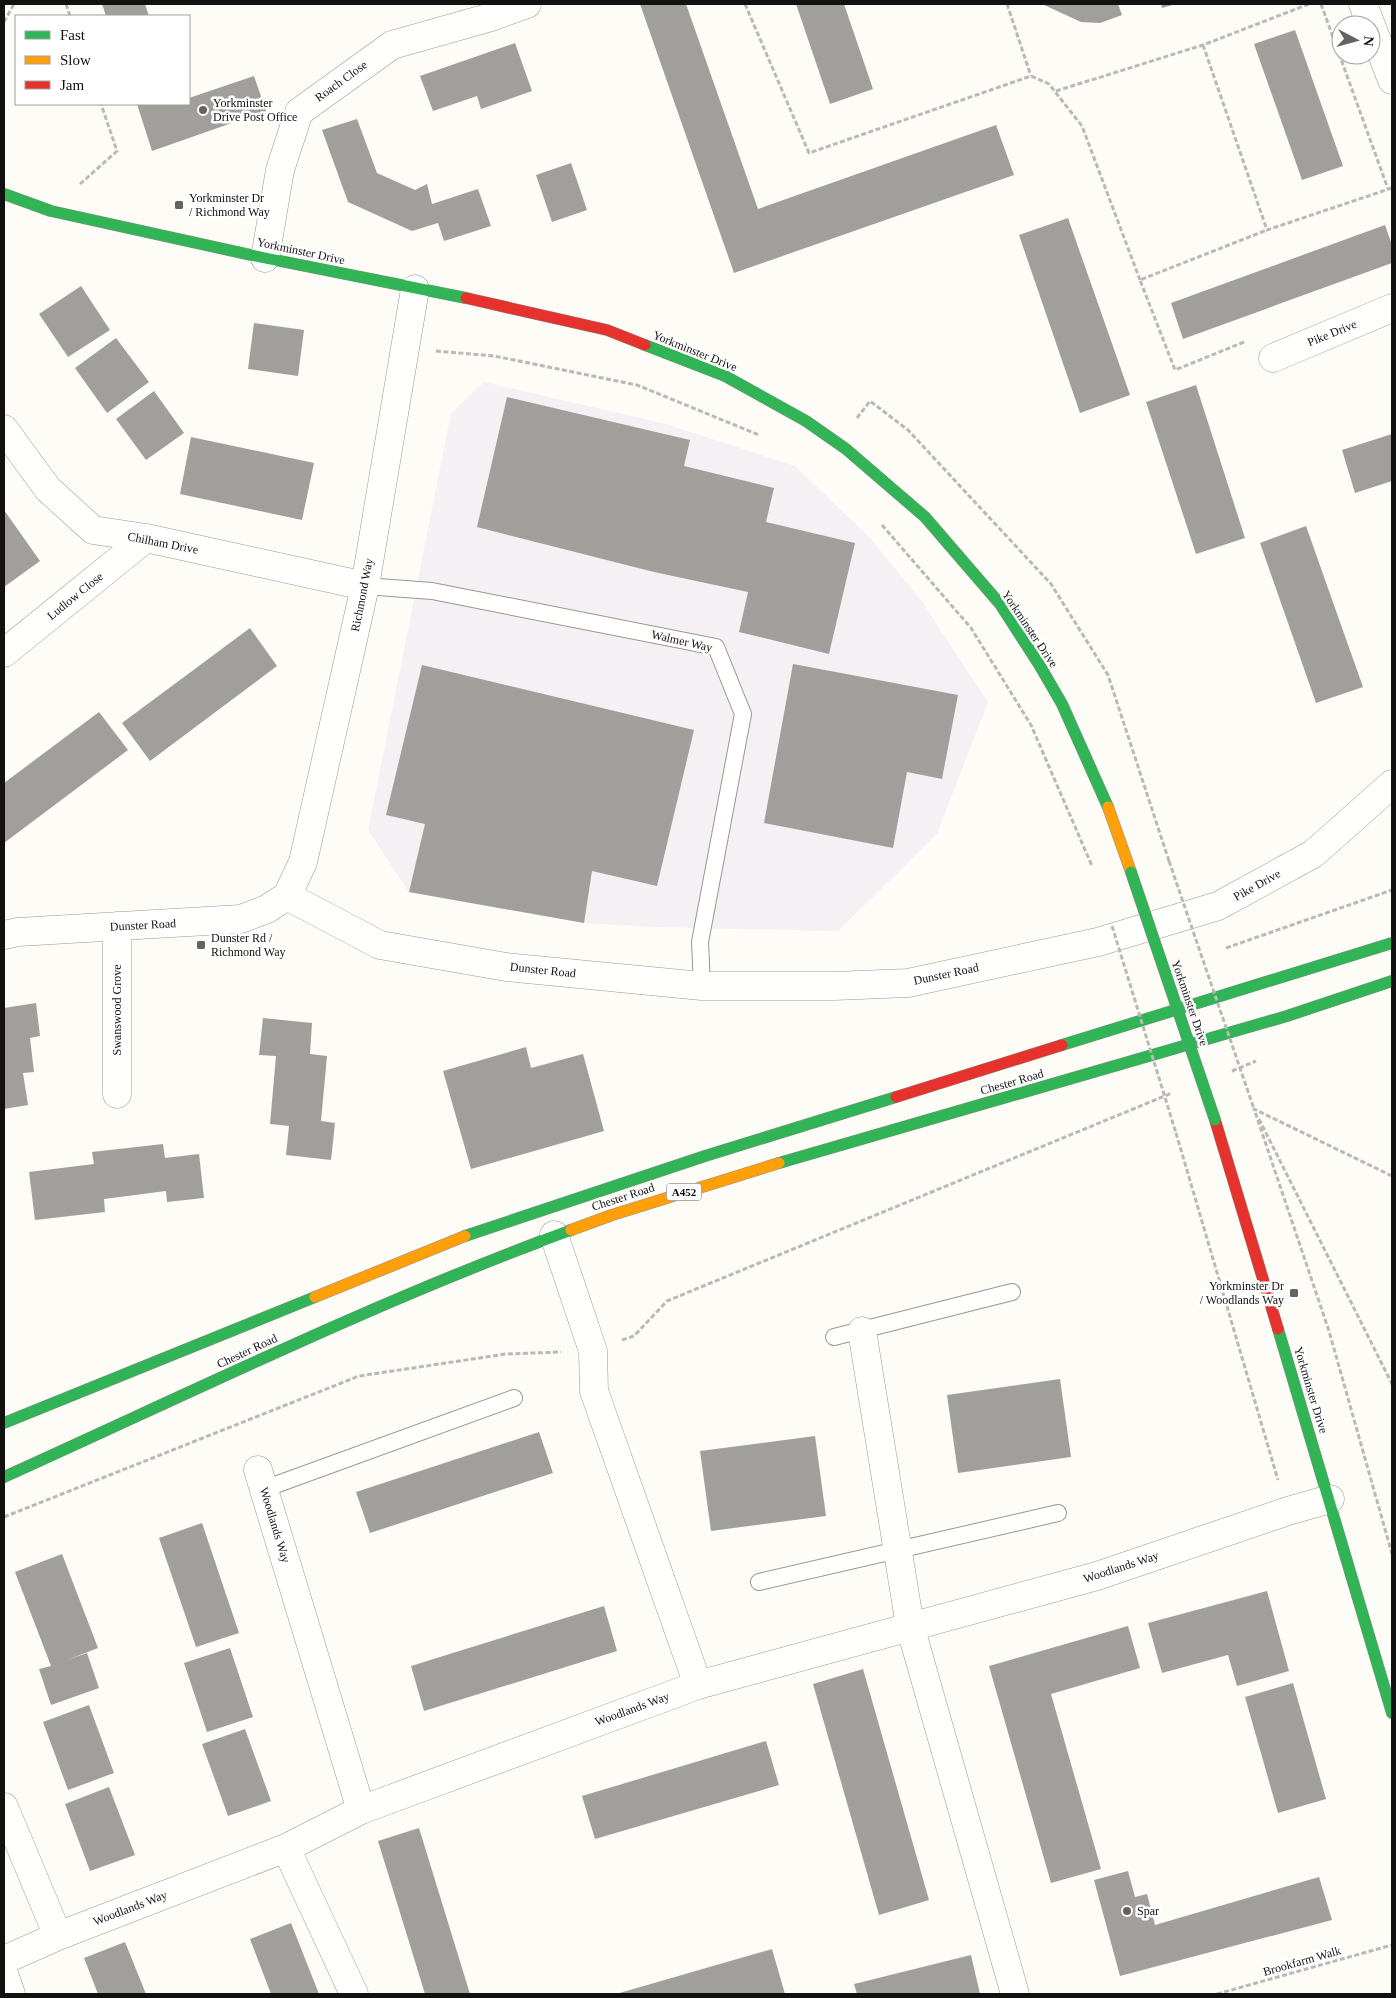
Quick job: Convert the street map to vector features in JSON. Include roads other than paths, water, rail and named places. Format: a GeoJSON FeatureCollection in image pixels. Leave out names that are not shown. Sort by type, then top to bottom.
{"type":"FeatureCollection","features":[{"type":"Feature","properties":{"kind":"main road","name":"Yorkminster Drive"},"geometry":{"type":"LineString","coordinates":[[4,194],[51,211],[265,258],[460,297],[607,330],[725,376],[806,421],[846,448],[925,517],[1000,604],[1040,666],[1062,704],[1102,792],[1215,1120],[1330,1499],[1392,1713]]}},
{"type":"Feature","properties":{"kind":"main road","name":"Chester Road"},"geometry":{"type":"LineString","coordinates":[[4,1423],[460,1238],[705,1156],[1392,943]]}},
{"type":"Feature","properties":{"kind":"main road","name":"Chester Road"},"geometry":{"type":"LineString","coordinates":[[4,1477],[166,1404],[309,1336],[494,1258],[612,1215],[755,1169],[1287,1016],[1392,981]]}},
{"type":"Feature","properties":{"kind":"street","name":"Roach Close"},"geometry":{"type":"LineString","coordinates":[[265,258],[280,170],[299,112],[392,45],[490,17],[527,4]]}},
{"type":"Feature","properties":{"kind":"street"},"geometry":{"type":"LineString","coordinates":[[1363,4],[1392,80]]}},
{"type":"Feature","properties":{"kind":"street","name":"Richmond Way"},"geometry":{"type":"LineString","coordinates":[[287,896],[303,862],[365,586],[415,289]]}},
{"type":"Feature","properties":{"kind":"street","name":"Pike Drive"},"geometry":{"type":"LineString","coordinates":[[1273,358],[1392,308]]}},
{"type":"Feature","properties":{"kind":"street","name":"Chilham Drive"},"geometry":{"type":"LineString","coordinates":[[4,429],[48,489],[92,530],[146,538],[365,586]]}},
{"type":"Feature","properties":{"kind":"street","name":"Ludlow Close"},"geometry":{"type":"LineString","coordinates":[[4,653],[146,538]]}},
{"type":"Feature","properties":{"kind":"street","name":"Pike Drive"},"geometry":{"type":"LineString","coordinates":[[1104,931],[1218,906],[1313,854],[1392,784]]}},
{"type":"Feature","properties":{"kind":"street","name":"Dunster Road"},"geometry":{"type":"LineString","coordinates":[[4,935],[18,932],[241,919],[268,909],[287,896],[380,945],[506,967],[702,986],[834,986],[908,982],[1104,931]]}},
{"type":"Feature","properties":{"kind":"street","name":"Swanswood Grove"},"geometry":{"type":"LineString","coordinates":[[117,926],[117,1094]]}},
{"type":"Feature","properties":{"kind":"street"},"geometry":{"type":"LineString","coordinates":[[554,1236],[593,1351],[594,1390],[698,1685]]}},
{"type":"Feature","properties":{"kind":"street"},"geometry":{"type":"LineString","coordinates":[[862,1331],[910,1626],[1015,1994]]}},
{"type":"Feature","properties":{"kind":"street","name":"Woodlands Way"},"geometry":{"type":"LineString","coordinates":[[261,1480],[361,1810]]}},
{"type":"Feature","properties":{"kind":"street","name":"Woodlands Way"},"geometry":{"type":"LineString","coordinates":[[4,1960],[58,1936],[286,1848],[361,1810],[698,1685],[1097,1576],[1288,1511],[1330,1499]]}},
{"type":"Feature","properties":{"kind":"street"},"geometry":{"type":"LineString","coordinates":[[4,1807],[58,1936]]}},
{"type":"Feature","properties":{"kind":"street"},"geometry":{"type":"LineString","coordinates":[[286,1848],[354,1994]]}},
{"type":"Feature","properties":{"kind":"street"},"geometry":{"type":"LineString","coordinates":[[4,1974],[10,1994]]}},
{"type":"Feature","properties":{"kind":"lane","name":"Walmer Way"},"geometry":{"type":"LineString","coordinates":[[365,586],[432,591],[716,647],[743,714],[700,942],[702,986]]}},
{"type":"Feature","properties":{"kind":"lane"},"geometry":{"type":"LineString","coordinates":[[834,1337],[1012,1292]]}},
{"type":"Feature","properties":{"kind":"lane"},"geometry":{"type":"LineString","coordinates":[[261,1480],[514,1398]]}},
{"type":"Feature","properties":{"kind":"lane"},"geometry":{"type":"LineString","coordinates":[[759,1582],[1058,1513]]}},
{"type":"Feature","properties":{"kind":"place","name":"Yorkminster Drive Post Office"},"geometry":{"type":"Point","coordinates":[203,110]}},
{"type":"Feature","properties":{"kind":"place","name":"Yorkminster Dr / Richmond Way"},"geometry":{"type":"Point","coordinates":[179,205]}},
{"type":"Feature","properties":{"kind":"place","name":"Dunster Rd / Richmond Way"},"geometry":{"type":"Point","coordinates":[201,945]}},
{"type":"Feature","properties":{"kind":"place","name":"Yorkminster Dr / Woodlands Way"},"geometry":{"type":"Point","coordinates":[1294,1293]}},
{"type":"Feature","properties":{"kind":"place","name":"Spar"},"geometry":{"type":"Point","coordinates":[1127,1911]}}]}
